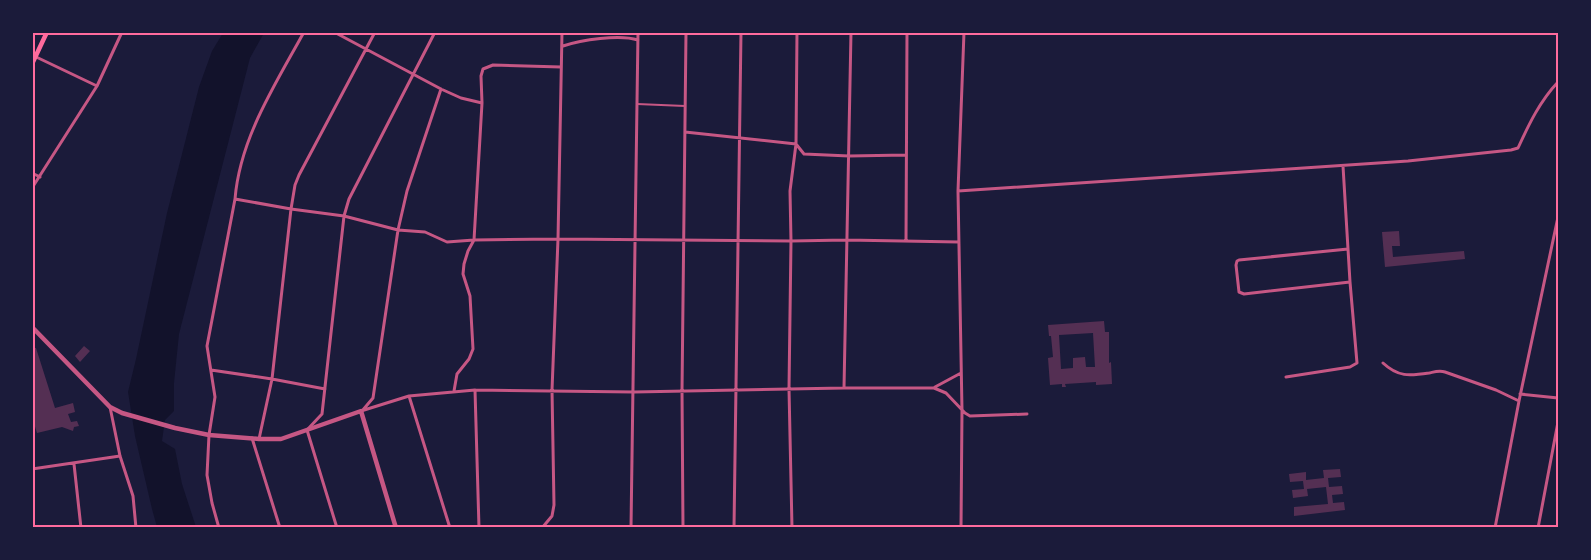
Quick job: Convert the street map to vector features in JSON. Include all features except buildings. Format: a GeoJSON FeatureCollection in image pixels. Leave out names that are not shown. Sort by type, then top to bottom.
{"type":"FeatureCollection","features":[{"type":"Feature","properties":{"kind":"main road"},"geometry":{"type":"LineString","coordinates":[[32,64],[34,56],[47,32]]}},
{"type":"Feature","properties":{"kind":"street"},"geometry":{"type":"LineString","coordinates":[[32,188],[97,86],[122,32]]}},
{"type":"Feature","properties":{"kind":"street"},"geometry":{"type":"LineString","coordinates":[[220,528],[212,503],[207,475],[209,435],[215,397],[208,346],[240,164],[261,111],[304,32]]}},
{"type":"Feature","properties":{"kind":"street"},"geometry":{"type":"LineString","coordinates":[[334,32],[441,89],[461,98],[482,103]]}},
{"type":"Feature","properties":{"kind":"street"},"geometry":{"type":"LineString","coordinates":[[259,439],[272,379],[295,185],[376,32]]}},
{"type":"Feature","properties":{"kind":"street"},"geometry":{"type":"LineString","coordinates":[[307,430],[322,414],[344,216],[349,199],[434,32]]}},
{"type":"Feature","properties":{"kind":"street"},"geometry":{"type":"LineString","coordinates":[[542,528],[553,512],[552,390],[558,239],[562,32]]}},
{"type":"Feature","properties":{"kind":"street"},"geometry":{"type":"LineString","coordinates":[[632,528],[638,32]]}},
{"type":"Feature","properties":{"kind":"street"},"geometry":{"type":"LineString","coordinates":[[683,528],[682,391],[686,32]]}},
{"type":"Feature","properties":{"kind":"street"},"geometry":{"type":"LineString","coordinates":[[734,528],[740,32]]}},
{"type":"Feature","properties":{"kind":"street"},"geometry":{"type":"LineString","coordinates":[[792,528],[789,388],[792,241],[790,191],[796,144],[797,32]]}},
{"type":"Feature","properties":{"kind":"street"},"geometry":{"type":"LineString","coordinates":[[844,388],[851,32]]}},
{"type":"Feature","properties":{"kind":"street"},"geometry":{"type":"LineString","coordinates":[[906,241],[907,32]]}},
{"type":"Feature","properties":{"kind":"street"},"geometry":{"type":"LineString","coordinates":[[961,528],[962,410],[958,191],[964,32]]}},
{"type":"Feature","properties":{"kind":"street"},"geometry":{"type":"LineString","coordinates":[[562,46],[579,41],[625,37],[638,40]]}},
{"type":"Feature","properties":{"kind":"street"},"geometry":{"type":"LineString","coordinates":[[34,56],[97,86]]}},
{"type":"Feature","properties":{"kind":"street"},"geometry":{"type":"LineString","coordinates":[[454,391],[457,374],[469,359],[473,348],[470,296],[464,274],[466,257],[474,240],[482,103],[481,76],[483,69],[493,66],[561,67]]}},
{"type":"Feature","properties":{"kind":"street"},"geometry":{"type":"LineString","coordinates":[[958,191],[1344,166],[1511,150],[1518,148],[1540,106],[1558,82]]}},
{"type":"Feature","properties":{"kind":"street"},"geometry":{"type":"LineString","coordinates":[[361,411],[373,398],[398,230],[407,191],[441,89]]}},
{"type":"Feature","properties":{"kind":"street"},"geometry":{"type":"LineString","coordinates":[[685,132],[796,144],[804,154],[849,156],[906,155]]}},
{"type":"Feature","properties":{"kind":"street"},"geometry":{"type":"LineString","coordinates":[[1286,377],[1350,367],[1358,361],[1350,282],[1344,166]]}},
{"type":"Feature","properties":{"kind":"street"},"geometry":{"type":"LineString","coordinates":[[32,173],[40,176]]}},
{"type":"Feature","properties":{"kind":"street"},"geometry":{"type":"LineString","coordinates":[[235,199],[291,210],[344,216],[398,230],[424,232],[447,242],[558,239],[959,242]]}},
{"type":"Feature","properties":{"kind":"street"},"geometry":{"type":"LineString","coordinates":[[1495,528],[1520,394],[1558,217]]}},
{"type":"Feature","properties":{"kind":"street"},"geometry":{"type":"LineString","coordinates":[[1348,249],[1241,259],[1237,261],[1236,265],[1238,290],[1242,294],[1350,282]]}},
{"type":"Feature","properties":{"kind":"street"},"geometry":{"type":"LineString","coordinates":[[32,327],[110,407],[122,414],[209,435],[281,439],[409,396],[475,390],[634,392],[789,388],[934,388],[946,394],[970,416],[1026,414]]}},
{"type":"Feature","properties":{"kind":"street"},"geometry":{"type":"LineString","coordinates":[[1383,363],[1390,370],[1401,374],[1445,372],[1496,390],[1519,401]]}},
{"type":"Feature","properties":{"kind":"street"},"geometry":{"type":"LineString","coordinates":[[211,370],[325,389]]}},
{"type":"Feature","properties":{"kind":"street"},"geometry":{"type":"LineString","coordinates":[[934,388],[961,373]]}},
{"type":"Feature","properties":{"kind":"street"},"geometry":{"type":"LineString","coordinates":[[475,390],[479,528]]}},
{"type":"Feature","properties":{"kind":"street"},"geometry":{"type":"LineString","coordinates":[[1520,394],[1558,398]]}},
{"type":"Feature","properties":{"kind":"street"},"geometry":{"type":"LineString","coordinates":[[409,396],[450,528]]}},
{"type":"Feature","properties":{"kind":"street"},"geometry":{"type":"LineString","coordinates":[[110,407],[120,456],[133,496],[136,528]]}},
{"type":"Feature","properties":{"kind":"street"},"geometry":{"type":"LineString","coordinates":[[361,411],[396,528]]}},
{"type":"Feature","properties":{"kind":"street"},"geometry":{"type":"LineString","coordinates":[[1538,528],[1558,422]]}},
{"type":"Feature","properties":{"kind":"street"},"geometry":{"type":"LineString","coordinates":[[307,430],[337,528]]}},
{"type":"Feature","properties":{"kind":"street"},"geometry":{"type":"LineString","coordinates":[[252,438],[280,528]]}},
{"type":"Feature","properties":{"kind":"street"},"geometry":{"type":"LineString","coordinates":[[32,469],[120,456]]}},
{"type":"Feature","properties":{"kind":"street"},"geometry":{"type":"LineString","coordinates":[[74,464],[81,528]]}},
{"type":"Feature","properties":{"kind":"lane"},"geometry":{"type":"LineString","coordinates":[[637,104],[685,106]]}},
{"type":"Feature","properties":{"kind":"shaded area"},"geometry":{"type":"Polygon","coordinates":[[[223,33],[264,33],[250,58],[179,334],[174,383],[174,411],[165,420],[162,441],[175,449],[182,484],[196,527],[157,527],[135,436],[128,392],[167,213],[199,87],[212,51],[223,33]]]}}]}
